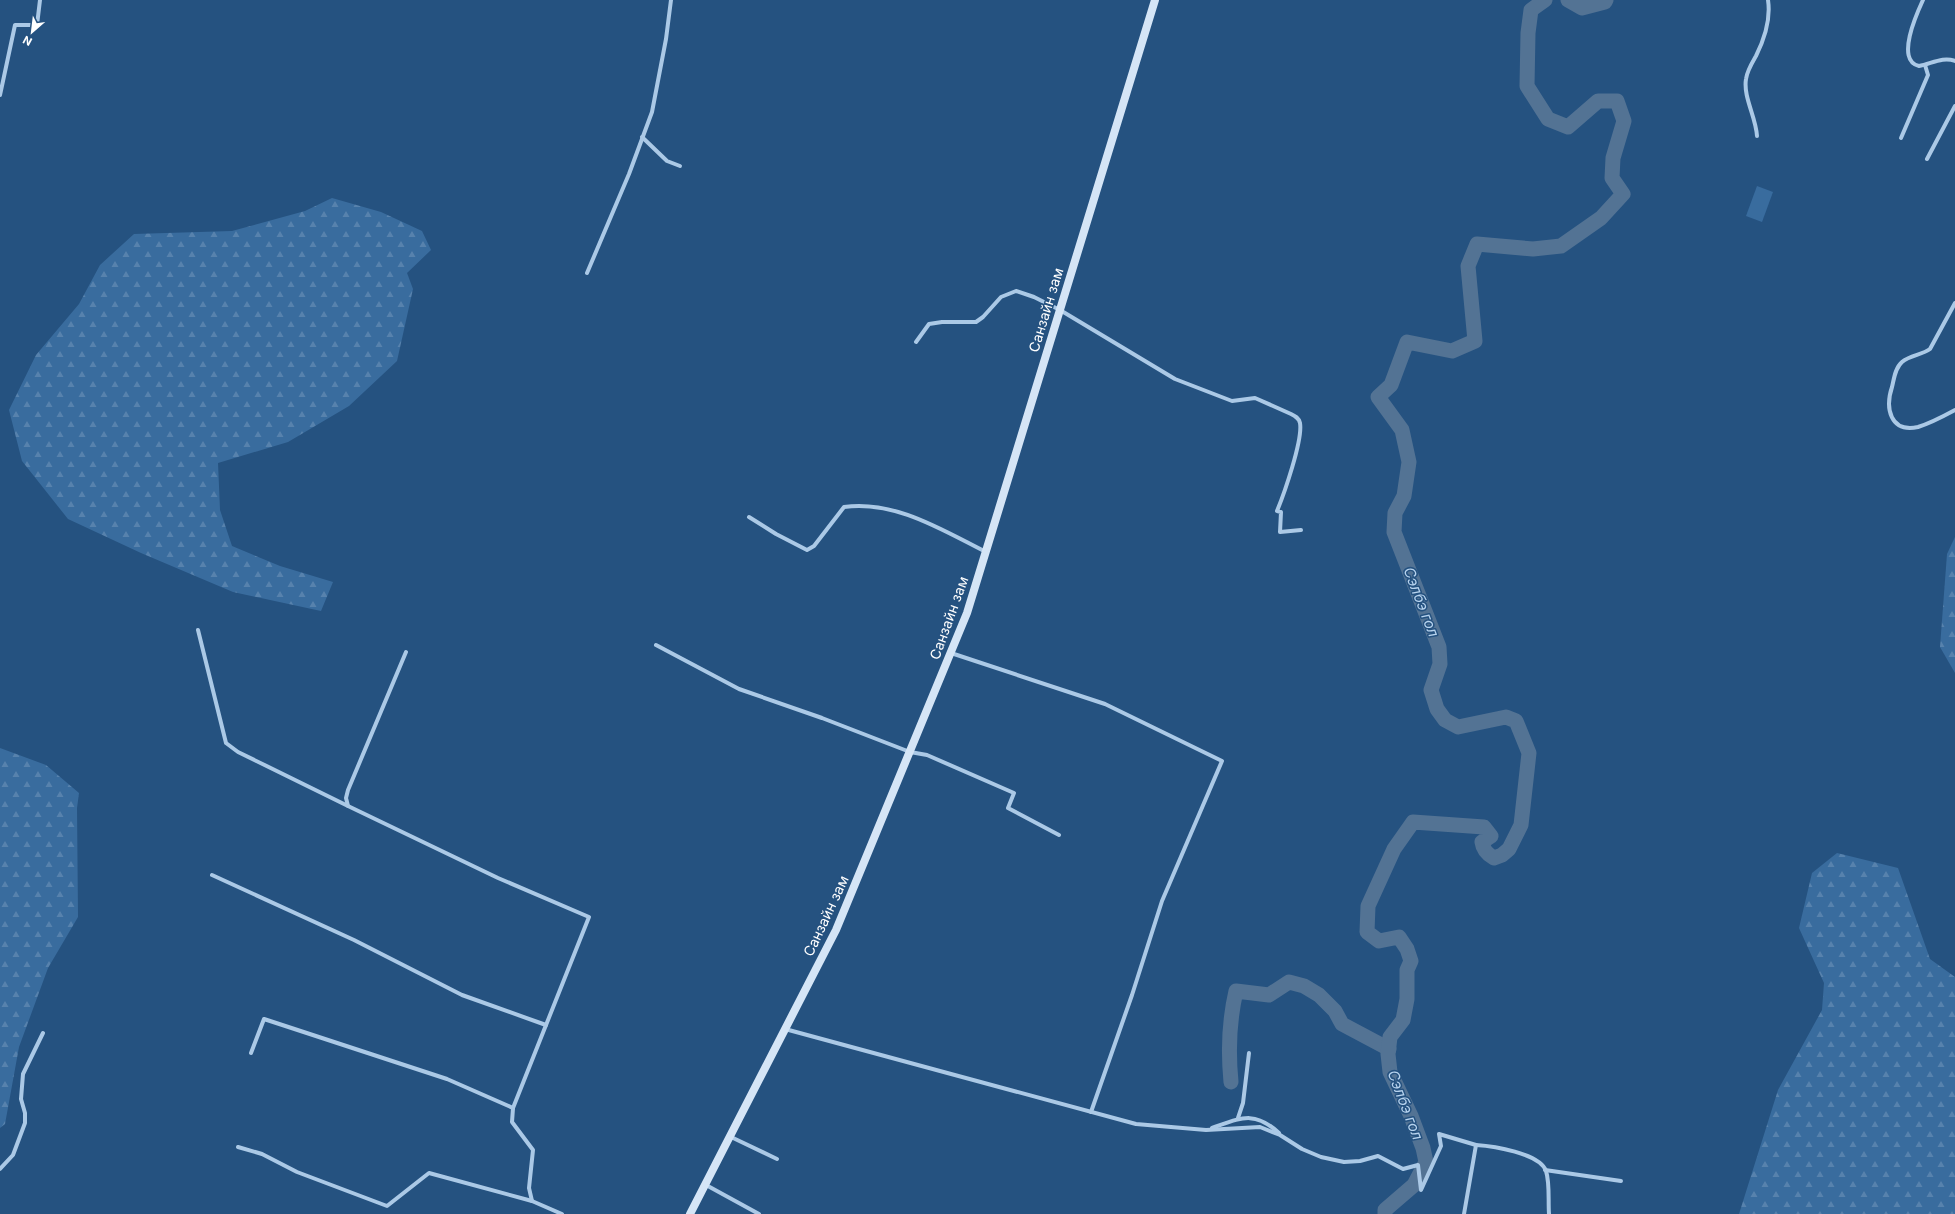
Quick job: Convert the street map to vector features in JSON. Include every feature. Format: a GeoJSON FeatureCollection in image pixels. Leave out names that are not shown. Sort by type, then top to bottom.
{"type":"FeatureCollection","features":[{"type":"Feature","properties":{"kind":"main road","name":"Санзайн зам"},"geometry":{"type":"LineString","coordinates":[[690,1214],[731,1137],[836,930],[967,613],[1155,0]]}},
{"type":"Feature","properties":{"kind":"street"},"geometry":{"type":"LineString","coordinates":[[0,95],[15,25],[37,25],[40,0]]}},
{"type":"Feature","properties":{"kind":"street"},"geometry":{"type":"LineString","coordinates":[[587,273],[629,174],[652,112],[666,39],[671,0]]}},
{"type":"Feature","properties":{"kind":"street"},"geometry":{"type":"LineString","coordinates":[[1757,136],[1757,126],[1747,95],[1746,79],[1766,36],[1769,9],[1768,0]]}},
{"type":"Feature","properties":{"kind":"street"},"geometry":{"type":"LineString","coordinates":[[1923,0],[1909,37],[1909,57],[1916,65],[1925,65],[1936,61],[1949,59],[1955,61]]}},
{"type":"Feature","properties":{"kind":"street"},"geometry":{"type":"LineString","coordinates":[[1900,138],[1928,75],[1925,65]]}},
{"type":"Feature","properties":{"kind":"street"},"geometry":{"type":"LineString","coordinates":[[1927,159],[1955,106]]}},
{"type":"Feature","properties":{"kind":"street"},"geometry":{"type":"LineString","coordinates":[[642,137],[667,161],[680,166]]}},
{"type":"Feature","properties":{"kind":"street"},"geometry":{"type":"LineString","coordinates":[[916,342],[929,324],[942,322],[976,322],[983,317],[1001,297],[1016,291],[1060,310],[1175,379],[1232,401],[1255,398],[1297,417],[1300,423],[1298,444],[1287,488],[1277,511],[1281,512],[1280,532],[1301,530]]}},
{"type":"Feature","properties":{"kind":"street"},"geometry":{"type":"LineString","coordinates":[[1955,303],[1930,349],[1924,353],[1904,360],[1899,366],[1890,392],[1888,408],[1893,420],[1899,425],[1912,427],[1919,426],[1955,410]]}},
{"type":"Feature","properties":{"kind":"street"},"geometry":{"type":"LineString","coordinates":[[749,517],[776,534],[807,550],[814,546],[844,507],[854,506],[880,508],[898,511],[915,517],[986,552]]}},
{"type":"Feature","properties":{"kind":"street"},"geometry":{"type":"LineString","coordinates":[[198,630],[226,743],[238,752],[498,878],[589,917],[513,1108],[512,1122],[533,1150],[529,1188],[532,1201]]}},
{"type":"Feature","properties":{"kind":"street"},"geometry":{"type":"LineString","coordinates":[[656,645],[739,689],[822,718],[910,752],[927,755],[1014,792],[1008,808],[1059,835]]}},
{"type":"Feature","properties":{"kind":"street"},"geometry":{"type":"LineString","coordinates":[[348,806],[346,798],[348,790],[406,652]]}},
{"type":"Feature","properties":{"kind":"street"},"geometry":{"type":"LineString","coordinates":[[951,653],[1105,704],[1222,761],[1162,901],[1132,995],[1091,1112]]}},
{"type":"Feature","properties":{"kind":"street"},"geometry":{"type":"LineString","coordinates":[[212,875],[354,940],[462,995],[546,1025]]}},
{"type":"Feature","properties":{"kind":"street"},"geometry":{"type":"LineString","coordinates":[[251,1053],[264,1019],[447,1079],[513,1108]]}},
{"type":"Feature","properties":{"kind":"street"},"geometry":{"type":"LineString","coordinates":[[785,1029],[1136,1124],[1206,1130],[1260,1127],[1280,1135],[1302,1149],[1321,1157],[1344,1162],[1360,1161],[1378,1156],[1403,1169],[1418,1165],[1422,1190],[1441,1146],[1439,1134],[1476,1145],[1492,1146],[1537,1159],[1546,1170],[1549,1214]]}},
{"type":"Feature","properties":{"kind":"street"},"geometry":{"type":"LineString","coordinates":[[0,1169],[12,1155],[25,1123],[25,1113],[21,1099],[23,1074],[43,1032]]}},
{"type":"Feature","properties":{"kind":"street"},"geometry":{"type":"LineString","coordinates":[[1238,1118],[1245,1094],[1249,1053]]}},
{"type":"Feature","properties":{"kind":"street"},"geometry":{"type":"LineString","coordinates":[[1206,1130],[1238,1118],[1245,1117],[1258,1119],[1269,1124],[1280,1135]]}},
{"type":"Feature","properties":{"kind":"street"},"geometry":{"type":"LineString","coordinates":[[731,1137],[777,1159]]}},
{"type":"Feature","properties":{"kind":"street"},"geometry":{"type":"LineString","coordinates":[[1464,1214],[1476,1145]]}},
{"type":"Feature","properties":{"kind":"street"},"geometry":{"type":"LineString","coordinates":[[238,1147],[262,1154],[297,1172],[387,1206],[429,1173],[532,1201],[562,1214]]}},
{"type":"Feature","properties":{"kind":"street"},"geometry":{"type":"LineString","coordinates":[[1546,1170],[1621,1181]]}},
{"type":"Feature","properties":{"kind":"street"},"geometry":{"type":"LineString","coordinates":[[706,1185],[759,1214]]}},
{"type":"Feature","properties":{"kind":"green space"},"geometry":{"type":"Polygon","coordinates":[[[1757,186],[1773,192],[1762,222],[1746,216],[1757,186]]]}},
{"type":"Feature","properties":{"kind":"green space"},"geometry":{"type":"Polygon","coordinates":[[[332,198],[381,212],[422,231],[431,250],[407,273],[413,289],[397,361],[349,406],[288,442],[218,463],[220,510],[232,546],[280,566],[333,582],[321,611],[233,592],[141,553],[68,519],[22,461],[9,410],[36,355],[79,304],[100,265],[134,234],[232,231],[305,211],[332,198]]]}},
{"type":"Feature","properties":{"kind":"green space"},"geometry":{"type":"Polygon","coordinates":[[[1955,537],[1955,673],[1940,647],[1947,554],[1955,537]]]}},
{"type":"Feature","properties":{"kind":"green space"},"geometry":{"type":"Polygon","coordinates":[[[0,748],[46,765],[79,793],[77,808],[78,917],[48,968],[19,1047],[5,1124],[0,1128],[0,748]]]}},
{"type":"Feature","properties":{"kind":"green space"},"geometry":{"type":"Polygon","coordinates":[[[1837,853],[1898,868],[1930,959],[1955,977],[1955,1214],[1739,1214],[1778,1090],[1822,1010],[1824,983],[1799,928],[1812,873],[1837,853]]]}},
{"type":"Feature","properties":{"kind":"waterway","name":"Сэлбэ гол"},"geometry":{"type":"LineString","coordinates":[[1385,1214],[1385,1210],[1414,1185],[1426,1162],[1423,1148],[1411,1116],[1390,1072],[1388,1054],[1390,1037],[1403,1020],[1407,999],[1407,970],[1411,961],[1407,949],[1399,937],[1379,941],[1367,932],[1368,906],[1394,849],[1413,822],[1484,827],[1491,836],[1482,842],[1484,850],[1487,853],[1494,858],[1502,855],[1509,849],[1521,825],[1529,753],[1516,721],[1506,717],[1458,727],[1445,720],[1437,709],[1431,690],[1440,664],[1439,647],[1394,532],[1395,513],[1404,496],[1409,462],[1402,430],[1378,397],[1391,385],[1407,342],[1452,351],[1475,341],[1468,266],[1477,244],[1533,249],[1561,246],[1601,218],[1623,194],[1612,178],[1613,158],[1624,121],[1617,101],[1598,101],[1568,127],[1548,119],[1527,86],[1528,33],[1531,10],[1545,0]]}},
{"type":"Feature","properties":{"kind":"waterway","name":"Сэлбэ гол"},"geometry":{"type":"LineString","coordinates":[[1568,0],[1582,8],[1605,2],[1606,0]]}},
{"type":"Feature","properties":{"kind":"waterway"},"geometry":{"type":"LineString","coordinates":[[1231,1082],[1230,1036],[1236,991],[1269,995],[1289,982],[1304,986],[1319,995],[1335,1011],[1342,1024],[1389,1049]]}}]}
